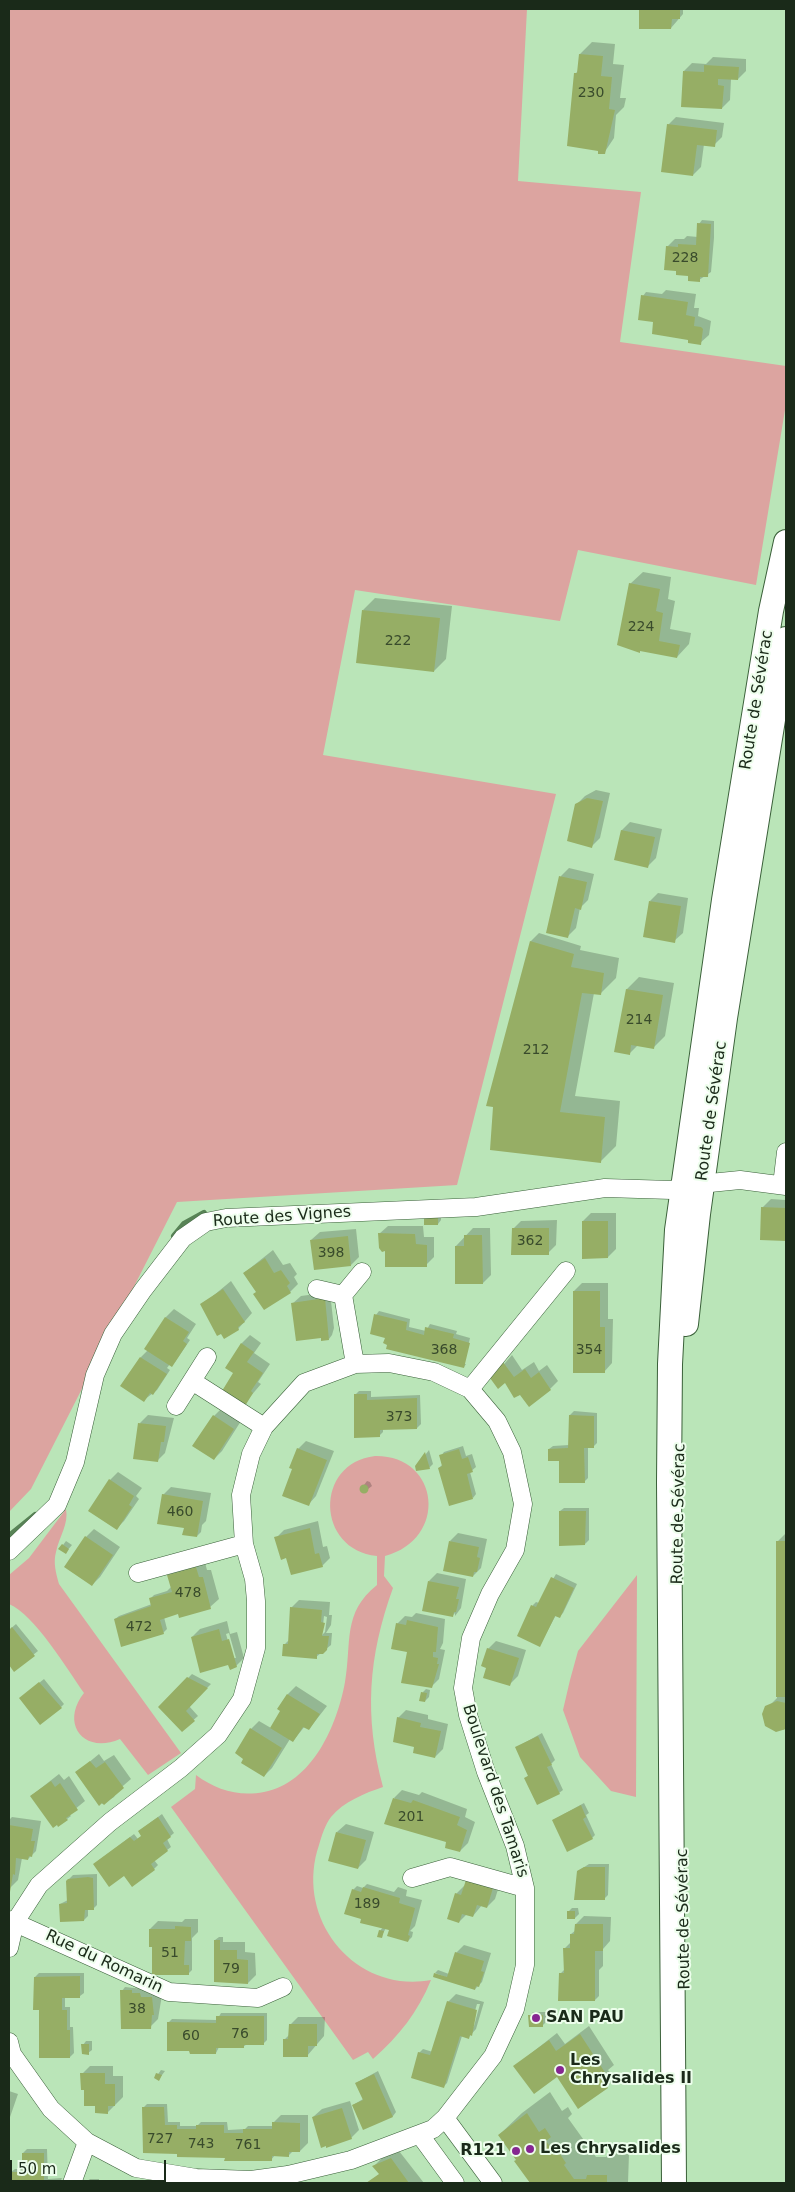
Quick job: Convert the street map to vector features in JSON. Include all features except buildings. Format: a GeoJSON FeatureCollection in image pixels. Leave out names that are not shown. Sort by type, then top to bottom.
{"type":"FeatureCollection","features":[{"type":"Feature","properties":{"kind":"main road","name":"Route de Sévérac"},"geometry":{"type":"LineString","coordinates":[[689,2183],[678,1534],[681,1417],[685,1330],[689,1301],[692,1185],[736,895],[731,859],[771,612],[786,542]]}},
{"type":"Feature","properties":{"kind":"main road","name":"Route de Sévérac"},"geometry":{"type":"LineString","coordinates":[[674,2183],[670,1364],[677,1230],[692,1185],[725,1018],[752,850],[780,645]]}},
{"type":"Feature","properties":{"kind":"street"},"geometry":{"type":"LineString","coordinates":[[784,1185],[786,1152]]}},
{"type":"Feature","properties":{"kind":"street","name":"Route des Vignes"},"geometry":{"type":"LineString","coordinates":[[9,1551],[57,1505],[76,1462],[95,1375],[113,1334],[143,1290],[183,1238],[206,1222],[226,1218],[333,1212],[476,1207],[606,1188],[672,1190],[692,1185],[740,1180],[784,1185]]}},
{"type":"Feature","properties":{"kind":"street"},"geometry":{"type":"LineString","coordinates":[[470,1389],[566,1271]]}},
{"type":"Feature","properties":{"kind":"street"},"geometry":{"type":"LineString","coordinates":[[355,1364],[343,1295],[362,1272]]}},
{"type":"Feature","properties":{"kind":"street"},"geometry":{"type":"LineString","coordinates":[[317,1289],[343,1295]]}},
{"type":"Feature","properties":{"kind":"street"},"geometry":{"type":"LineString","coordinates":[[176,1406],[207,1357]]}},
{"type":"Feature","properties":{"kind":"street","name":"Boulevard des Tamaris"},"geometry":{"type":"LineString","coordinates":[[9,1948],[12,1921],[39,1884],[110,1822],[181,1768],[218,1735],[242,1699],[256,1648],[254,1579],[244,1544],[241,1495],[251,1454],[264,1427],[304,1383],[355,1364],[389,1363],[434,1372],[470,1389],[497,1421],[512,1452],[523,1504],[515,1550],[490,1594],[471,1638],[463,1688],[468,1715],[486,1772],[515,1846],[525,1888],[525,1965],[514,2009],[493,2056],[445,2118],[433,2129],[351,2160],[251,2182],[196,2178],[136,2168],[87,2142],[51,2109],[10,2050]]}},
{"type":"Feature","properties":{"kind":"street"},"geometry":{"type":"LineString","coordinates":[[192,1381],[264,1427]]}},
{"type":"Feature","properties":{"kind":"street"},"geometry":{"type":"LineString","coordinates":[[138,1573],[244,1544]]}},
{"type":"Feature","properties":{"kind":"street","name":"Boulevard des Tamaris"},"geometry":{"type":"LineString","coordinates":[[412,1878],[450,1867],[525,1888]]}},
{"type":"Feature","properties":{"kind":"street","name":"Rue du Romarin"},"geometry":{"type":"LineString","coordinates":[[12,1921],[169,1992],[258,1998],[283,1987]]}},
{"type":"Feature","properties":{"kind":"street"},"geometry":{"type":"LineString","coordinates":[[662,2183],[663,1986],[664,1969],[673,1929]]}},
{"type":"Feature","properties":{"kind":"street"},"geometry":{"type":"LineString","coordinates":[[445,2118],[493,2183]]}},
{"type":"Feature","properties":{"kind":"street"},"geometry":{"type":"LineString","coordinates":[[420,2135],[455,2183]]}},
{"type":"Feature","properties":{"kind":"street"},"geometry":{"type":"LineString","coordinates":[[72,2183],[87,2142]]}},
{"type":"Feature","properties":{"kind":"shaded area"},"geometry":{"type":"Polygon","coordinates":[[[9,9],[527,9],[518,181],[641,192],[620,342],[786,366],[786,404],[756,585],[578,550],[560,621],[355,590],[323,755],[556,794],[457,1185],[177,1202],[31,1489],[9,1512],[9,9]]]}},
{"type":"Feature","properties":{"kind":"shaded area"},"geometry":{"type":"Polygon","coordinates":[[[375,1456],[397,1459],[413,1469],[424,1483],[428,1499],[427,1517],[420,1533],[406,1547],[385,1556],[384,1576],[393,1588],[378,1638],[374,1663],[371,1711],[373,1736],[383,1787],[348,1802],[329,1820],[319,1845],[313,1872],[315,1899],[323,1923],[337,1945],[355,1963],[378,1975],[403,1981],[431,1980],[414,2013],[391,2041],[373,2059],[368,2052],[353,2060],[171,1807],[195,1789],[196,1775],[212,1785],[228,1791],[246,1794],[264,1792],[281,1786],[296,1777],[309,1765],[320,1750],[329,1734],[341,1699],[353,1617],[358,1606],[377,1585],[377,1556],[357,1550],[342,1539],[333,1524],[330,1506],[333,1489],[341,1474],[355,1462],[375,1456]]]}},
{"type":"Feature","properties":{"kind":"shaded area"},"geometry":{"type":"Polygon","coordinates":[[[66,1509],[65,1525],[55,1556],[55,1568],[59,1584],[181,1753],[148,1775],[120,1739],[107,1743],[95,1743],[79,1733],[75,1725],[74,1715],[77,1704],[84,1693],[40,1631],[19,1610],[9,1604],[9,1575],[29,1558],[66,1509]]]}},
{"type":"Feature","properties":{"kind":"shaded area"},"geometry":{"type":"Polygon","coordinates":[[[637,1575],[636,1797],[611,1791],[580,1757],[563,1710],[578,1651],[637,1575]]]}},
{"type":"Feature","properties":{"kind":"waterway"},"geometry":{"type":"LineString","coordinates":[[174,1236],[184,1224],[204,1213]]}},
{"type":"Feature","properties":{"kind":"waterway"},"geometry":{"type":"LineString","coordinates":[[9,1536],[35,1515]]}},
{"type":"Feature","properties":{"kind":"place","name":"SAN PAU"},"geometry":{"type":"Point","coordinates":[536,2018]}},
{"type":"Feature","properties":{"kind":"place","name":"Les Chrysalides II"},"geometry":{"type":"Point","coordinates":[560,2070]}},
{"type":"Feature","properties":{"kind":"place","name":"Les Chrysalides"},"geometry":{"type":"Point","coordinates":[530,2149]}},
{"type":"Feature","properties":{"kind":"place","name":"R121"},"geometry":{"type":"Point","coordinates":[516,2151]}}]}
